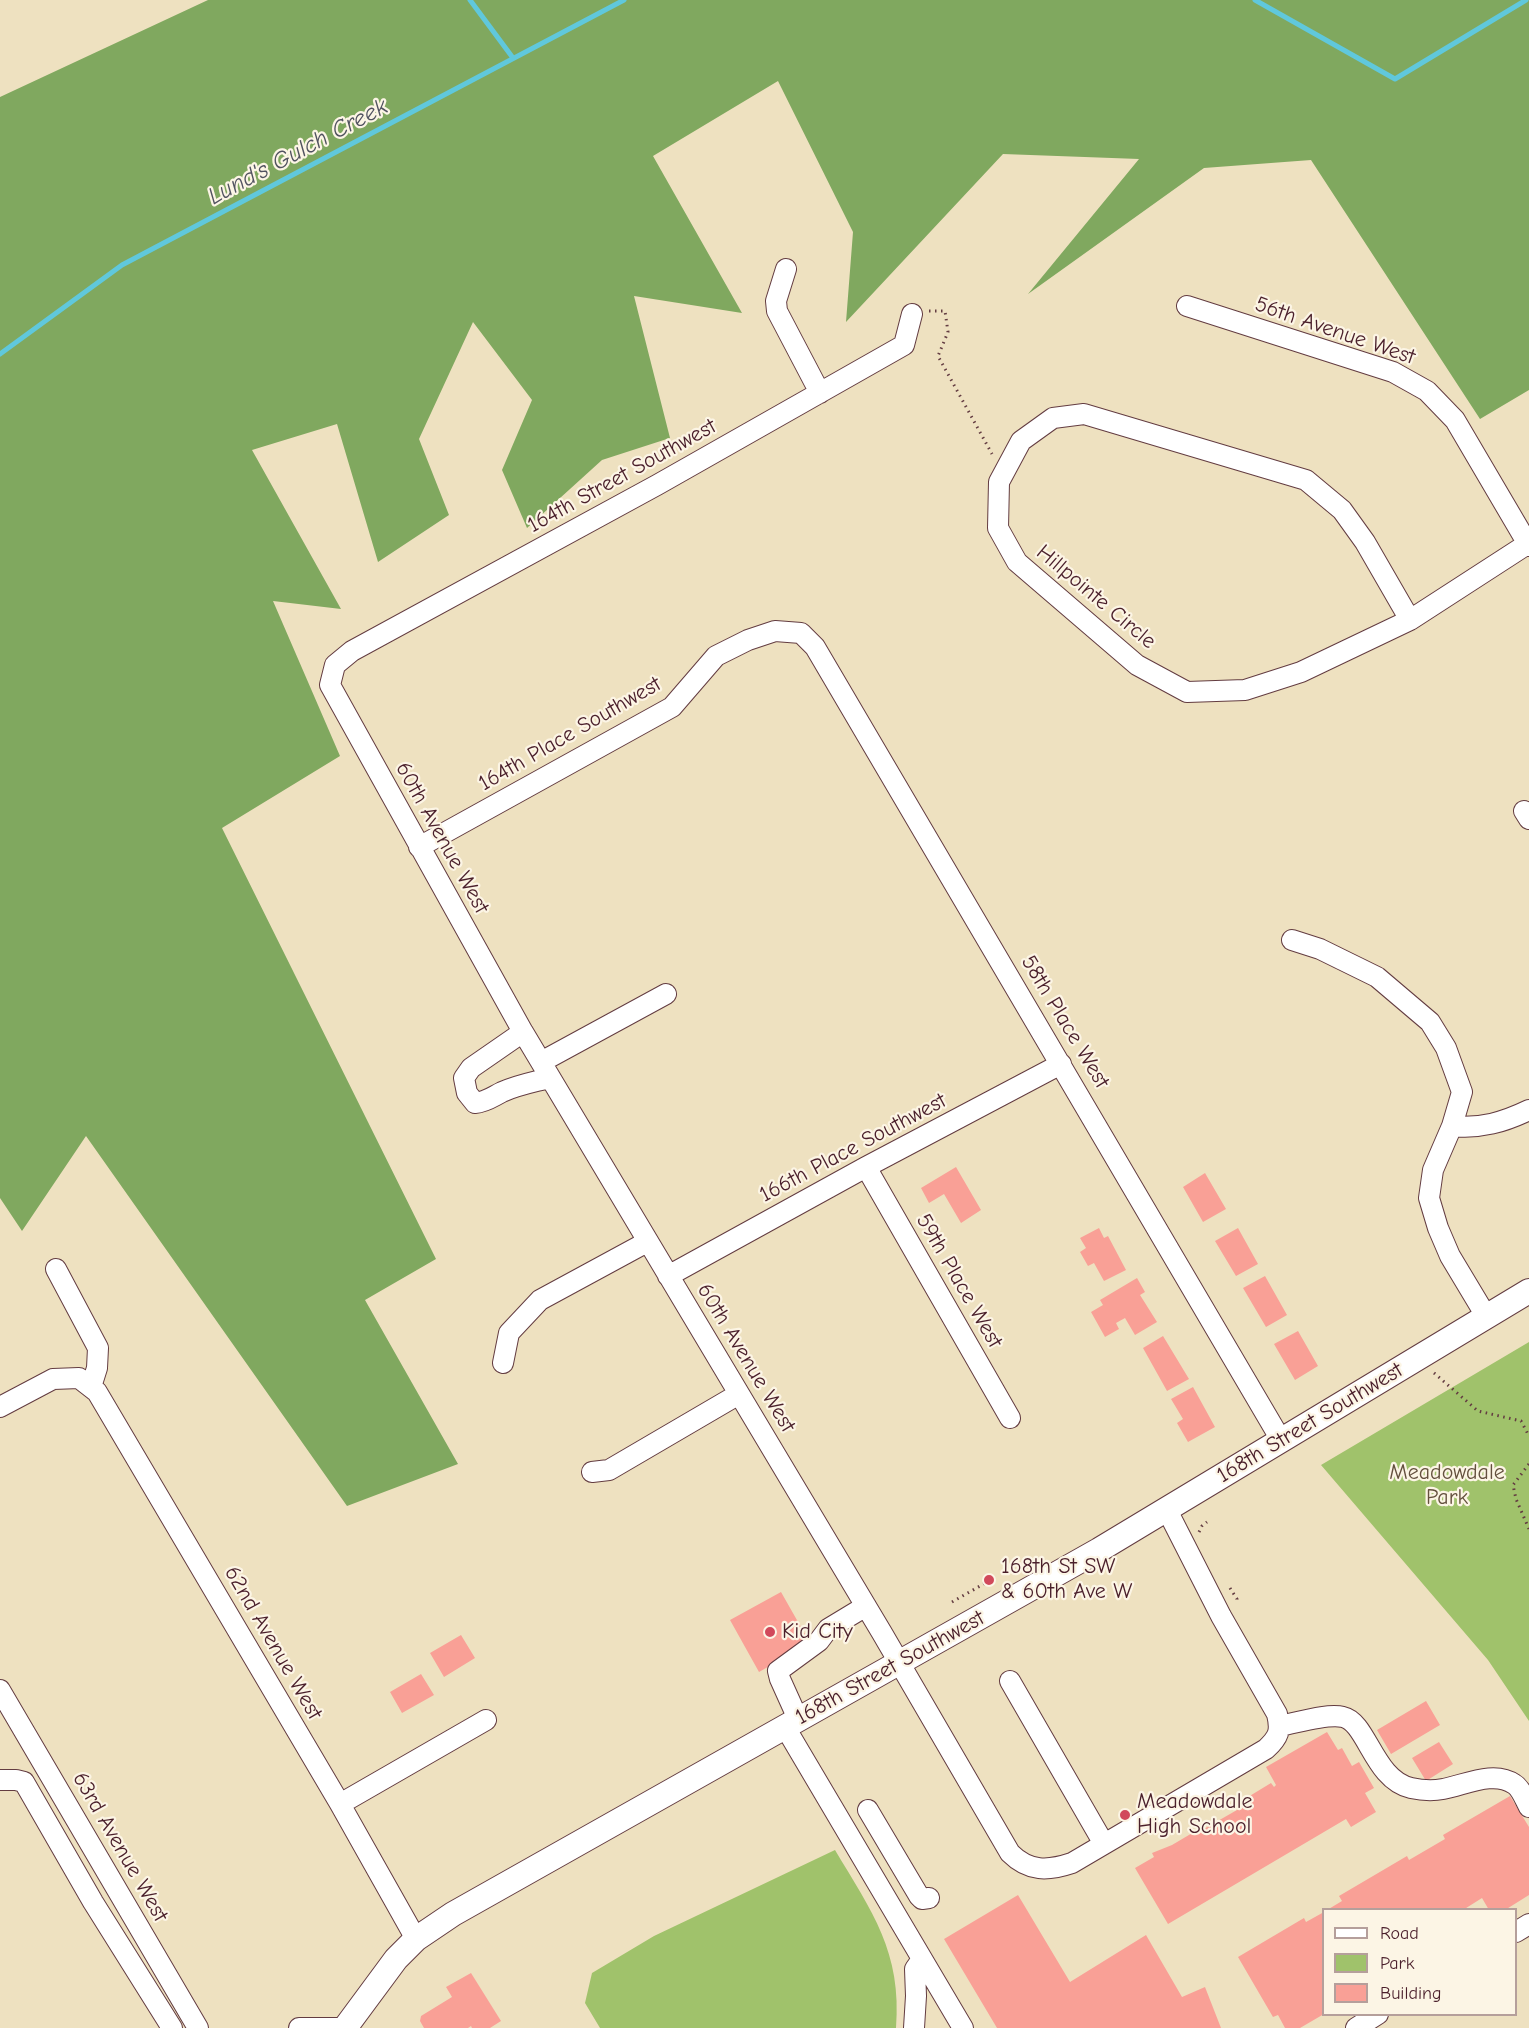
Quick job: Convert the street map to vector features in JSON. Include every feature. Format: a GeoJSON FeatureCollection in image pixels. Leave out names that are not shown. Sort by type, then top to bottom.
{"type":"FeatureCollection","features":[{"type":"Feature","properties":{"kind":"main road","name":"168th Street Southwest"},"geometry":{"type":"LineString","coordinates":[[345,2028],[396,1959],[416,1939],[453,1914],[900,1664],[1167,1510],[1529,1291]]}},
{"type":"Feature","properties":{"kind":"street"},"geometry":{"type":"LineString","coordinates":[[786,269],[776,301],[777,311],[820,393]]}},
{"type":"Feature","properties":{"kind":"street","name":"56th Avenue West"},"geometry":{"type":"LineString","coordinates":[[1187,306],[1393,372],[1427,391],[1455,420],[1529,544]]}},
{"type":"Feature","properties":{"kind":"street","name":"164th Street Southwest"},"geometry":{"type":"LineString","coordinates":[[335,665],[352,651],[657,484],[904,345],[912,314]]}},
{"type":"Feature","properties":{"kind":"street","name":"Hillpointe Circle"},"geometry":{"type":"LineString","coordinates":[[1410,620],[1365,542],[1342,510],[1306,480],[1084,414],[1053,418],[1021,441],[999,482],[998,528],[1017,562],[1137,665],[1187,692],[1245,690],[1302,672],[1410,620],[1529,544]]}},
{"type":"Feature","properties":{"kind":"street","name":"164th Place Southwest"},"geometry":{"type":"LineString","coordinates":[[419,847],[672,707],[716,656],[748,640],[775,631],[801,633]]}},
{"type":"Feature","properties":{"kind":"street","name":"58th Place West"},"geometry":{"type":"LineString","coordinates":[[801,633],[821,657],[1281,1440]]}},
{"type":"Feature","properties":{"kind":"street","name":"60th Avenue West"},"geometry":{"type":"LineString","coordinates":[[335,665],[330,685],[523,1032],[866,1606],[1010,1854],[1020,1863],[1032,1867],[1058,1868],[1072,1863],[1104,1844]]}},
{"type":"Feature","properties":{"kind":"street"},"geometry":{"type":"LineString","coordinates":[[1292,940],[1320,949],[1377,977],[1430,1022],[1446,1048],[1462,1092],[1452,1125],[1433,1170],[1429,1198],[1450,1256],[1486,1316]]}},
{"type":"Feature","properties":{"kind":"street"},"geometry":{"type":"LineString","coordinates":[[523,1032],[471,1068],[464,1078],[467,1093],[475,1103],[484,1102],[520,1085],[666,994]]}},
{"type":"Feature","properties":{"kind":"street","name":"166th Place Southwest"},"geometry":{"type":"LineString","coordinates":[[668,1276],[866,1167],[1061,1064]]}},
{"type":"Feature","properties":{"kind":"street"},"geometry":{"type":"LineString","coordinates":[[1452,1125],[1470,1128],[1484,1126],[1507,1121],[1529,1110]]}},
{"type":"Feature","properties":{"kind":"street","name":"59th Place West"},"geometry":{"type":"LineString","coordinates":[[866,1167],[1010,1418]]}},
{"type":"Feature","properties":{"kind":"street"},"geometry":{"type":"LineString","coordinates":[[503,1363],[509,1333],[540,1300],[647,1242]]}},
{"type":"Feature","properties":{"kind":"street"},"geometry":{"type":"LineString","coordinates":[[0,1407],[53,1378],[85,1383],[97,1368],[98,1348],[56,1269]]}},
{"type":"Feature","properties":{"kind":"street","name":"62nd Avenue West"},"geometry":{"type":"LineString","coordinates":[[85,1383],[98,1392],[340,1804],[416,1939]]}},
{"type":"Feature","properties":{"kind":"street"},"geometry":{"type":"LineString","coordinates":[[592,1472],[609,1470],[739,1394]]}},
{"type":"Feature","properties":{"kind":"street"},"geometry":{"type":"LineString","coordinates":[[1011,1681],[1104,1844],[1266,1749],[1277,1740],[1279,1725],[1277,1714],[1221,1616],[1167,1510]]}},
{"type":"Feature","properties":{"kind":"street"},"geometry":{"type":"LineString","coordinates":[[866,1606],[828,1629],[819,1641],[778,1671],[792,1723],[922,1959],[963,2028]]}},
{"type":"Feature","properties":{"kind":"street","name":"63rd Avenue West"},"geometry":{"type":"LineString","coordinates":[[0,1690],[198,2028]]}},
{"type":"Feature","properties":{"kind":"street"},"geometry":{"type":"LineString","coordinates":[[1279,1725],[1333,1716],[1345,1717],[1355,1723],[1384,1771],[1396,1782],[1409,1788],[1440,1790],[1500,1778],[1516,1785],[1529,1807]]}},
{"type":"Feature","properties":{"kind":"street"},"geometry":{"type":"LineString","coordinates":[[340,1804],[486,1720]]}},
{"type":"Feature","properties":{"kind":"street"},"geometry":{"type":"LineString","coordinates":[[0,1780],[24,1782],[93,1902],[172,2028]]}},
{"type":"Feature","properties":{"kind":"street"},"geometry":{"type":"LineString","coordinates":[[868,1810],[919,1896],[922,1899],[929,1898]]}},
{"type":"Feature","properties":{"kind":"street"},"geometry":{"type":"LineString","coordinates":[[915,2028],[915,1969],[922,1959]]}},
{"type":"Feature","properties":{"kind":"street"},"geometry":{"type":"LineString","coordinates":[[1356,2028],[1375,2016]]}},
{"type":"Feature","properties":{"kind":"street","name":"168th Street Southwest"},"geometry":{"type":"LineString","coordinates":[[299,2028],[345,2028]]}},
{"type":"Feature","properties":{"kind":"path"},"geometry":{"type":"LineString","coordinates":[[912,314],[945,310],[948,332],[938,356],[994,458],[1007,466]]}},
{"type":"Feature","properties":{"kind":"path"},"geometry":{"type":"LineString","coordinates":[[1417,1358],[1478,1411],[1521,1421],[1529,1436]]}},
{"type":"Feature","properties":{"kind":"path"},"geometry":{"type":"LineString","coordinates":[[1529,1464],[1513,1485],[1516,1499],[1529,1529]]}},
{"type":"Feature","properties":{"kind":"path"},"geometry":{"type":"LineString","coordinates":[[952,1602],[987,1582]]}},
{"type":"Feature","properties":{"kind":"green space"},"geometry":{"type":"Polygon","coordinates":[[[208,0],[1529,0],[1529,390],[1480,419],[1311,160],[1204,168],[1028,294],[1139,159],[1003,154],[846,322],[853,232],[778,81],[653,156],[742,313],[634,296],[670,438],[602,460],[527,528],[502,470],[532,400],[473,322],[419,439],[449,515],[378,562],[337,424],[252,450],[341,609],[273,601],[340,756],[222,828],[436,1259],[365,1300],[458,1464],[347,1506],[86,1136],[22,1231],[0,1198],[0,97],[208,0]]]}},
{"type":"Feature","properties":{"kind":"green space","name":"Meadowdale Park"},"geometry":{"type":"Polygon","coordinates":[[[1529,1342],[1529,1721],[1488,1660],[1321,1465],[1529,1342]]]}},
{"type":"Feature","properties":{"kind":"green space"},"geometry":{"type":"Polygon","coordinates":[[[835,1850],[882,1934],[894,1977],[897,2001],[896,2028],[600,2028],[585,2003],[592,1973],[654,1936],[835,1850]]]}},
{"type":"Feature","properties":{"kind":"building"},"geometry":{"type":"Polygon","coordinates":[[[956,1167],[981,1210],[961,1223],[944,1194],[929,1203],[921,1188],[956,1167]]]}},
{"type":"Feature","properties":{"kind":"building"},"geometry":{"type":"Polygon","coordinates":[[[1205,1173],[1226,1209],[1203,1222],[1183,1187],[1205,1173]]]}},
{"type":"Feature","properties":{"kind":"building"},"geometry":{"type":"Polygon","coordinates":[[[1099,1228],[1104,1238],[1108,1236],[1126,1270],[1104,1281],[1094,1263],[1088,1266],[1080,1252],[1086,1248],[1080,1238],[1099,1228]]]}},
{"type":"Feature","properties":{"kind":"building"},"geometry":{"type":"Polygon","coordinates":[[[1238,1228],[1258,1264],[1236,1276],[1215,1241],[1238,1228]]]}},
{"type":"Feature","properties":{"kind":"building"},"geometry":{"type":"Polygon","coordinates":[[[1265,1276],[1287,1315],[1266,1327],[1243,1288],[1265,1276]]]}},
{"type":"Feature","properties":{"kind":"building"},"geometry":{"type":"Polygon","coordinates":[[[1137,1278],[1145,1292],[1140,1295],[1157,1322],[1135,1335],[1125,1318],[1116,1323],[1119,1329],[1105,1337],[1091,1312],[1103,1305],[1100,1300],[1137,1278]]]}},
{"type":"Feature","properties":{"kind":"building"},"geometry":{"type":"Polygon","coordinates":[[[1298,1331],[1318,1366],[1295,1380],[1274,1344],[1298,1331]]]}},
{"type":"Feature","properties":{"kind":"building"},"geometry":{"type":"Polygon","coordinates":[[[1163,1336],[1189,1379],[1167,1391],[1143,1348],[1163,1336]]]}},
{"type":"Feature","properties":{"kind":"building"},"geometry":{"type":"Polygon","coordinates":[[[1193,1387],[1215,1427],[1188,1442],[1177,1423],[1183,1419],[1171,1399],[1193,1387]]]}},
{"type":"Feature","properties":{"kind":"building","name":"Kid City"},"geometry":{"type":"Polygon","coordinates":[[[781,1592],[810,1643],[759,1672],[730,1620],[781,1592]]]}},
{"type":"Feature","properties":{"kind":"building"},"geometry":{"type":"Polygon","coordinates":[[[461,1635],[475,1658],[444,1677],[430,1653],[461,1635]]]}},
{"type":"Feature","properties":{"kind":"building"},"geometry":{"type":"Polygon","coordinates":[[[421,1674],[434,1695],[402,1713],[390,1692],[421,1674]]]}},
{"type":"Feature","properties":{"kind":"building"},"geometry":{"type":"Polygon","coordinates":[[[1426,1701],[1440,1725],[1391,1754],[1377,1730],[1426,1701]]]}},
{"type":"Feature","properties":{"kind":"building"},"geometry":{"type":"Polygon","coordinates":[[[1327,1732],[1338,1750],[1342,1748],[1352,1766],[1359,1762],[1374,1788],[1365,1793],[1376,1812],[1351,1827],[1346,1819],[1168,1924],[1135,1868],[1154,1857],[1152,1853],[1194,1832],[1195,1834],[1251,1802],[1248,1797],[1271,1783],[1274,1787],[1276,1785],[1266,1767],[1327,1732]]]}},
{"type":"Feature","properties":{"kind":"building"},"geometry":{"type":"Polygon","coordinates":[[[1439,1742],[1453,1764],[1426,1781],[1412,1758],[1439,1742]]]}},
{"type":"Feature","properties":{"kind":"building"},"geometry":{"type":"Polygon","coordinates":[[[1510,1796],[1529,1827],[1529,1895],[1508,1908],[1488,1908],[1482,1898],[1466,1908],[1330,1908],[1342,1901],[1339,1896],[1407,1856],[1409,1860],[1445,1839],[1443,1835],[1510,1796]]]}},
{"type":"Feature","properties":{"kind":"building"},"geometry":{"type":"Polygon","coordinates":[[[1018,1895],[1070,1982],[1146,1935],[1182,1997],[1205,1987],[1221,2028],[997,2028],[944,1939],[1018,1895]]]}},
{"type":"Feature","properties":{"kind":"building"},"geometry":{"type":"Polygon","coordinates":[[[1322,1913],[1322,2015],[1300,2028],[1285,2028],[1278,2015],[1273,2017],[1238,1957],[1304,1918],[1306,1922],[1322,1913]]]}},
{"type":"Feature","properties":{"kind":"building"},"geometry":{"type":"Polygon","coordinates":[[[471,1973],[501,2021],[490,2028],[472,2028],[471,2026],[468,2028],[424,2028],[420,2021],[421,2016],[452,1997],[446,1987],[471,1973]]]}},
{"type":"Feature","properties":{"kind":"waterway"},"geometry":{"type":"LineString","coordinates":[[470,0],[513,58]]}},
{"type":"Feature","properties":{"kind":"waterway","name":"Lund's Gulch Creek"},"geometry":{"type":"LineString","coordinates":[[0,354],[122,265],[624,0]]}},
{"type":"Feature","properties":{"kind":"waterway","name":"Lund's Gulch Creek"},"geometry":{"type":"LineString","coordinates":[[1255,0],[1395,79],[1526,0]]}},
{"type":"Feature","properties":{"kind":"place","name":"168th St SW & 60th Ave W"},"geometry":{"type":"Point","coordinates":[989,1580]}},
{"type":"Feature","properties":{"kind":"place","name":"Kid City"},"geometry":{"type":"Point","coordinates":[770,1632]}},
{"type":"Feature","properties":{"kind":"place","name":"Meadowdale High School"},"geometry":{"type":"Point","coordinates":[1125,1815]}}]}
